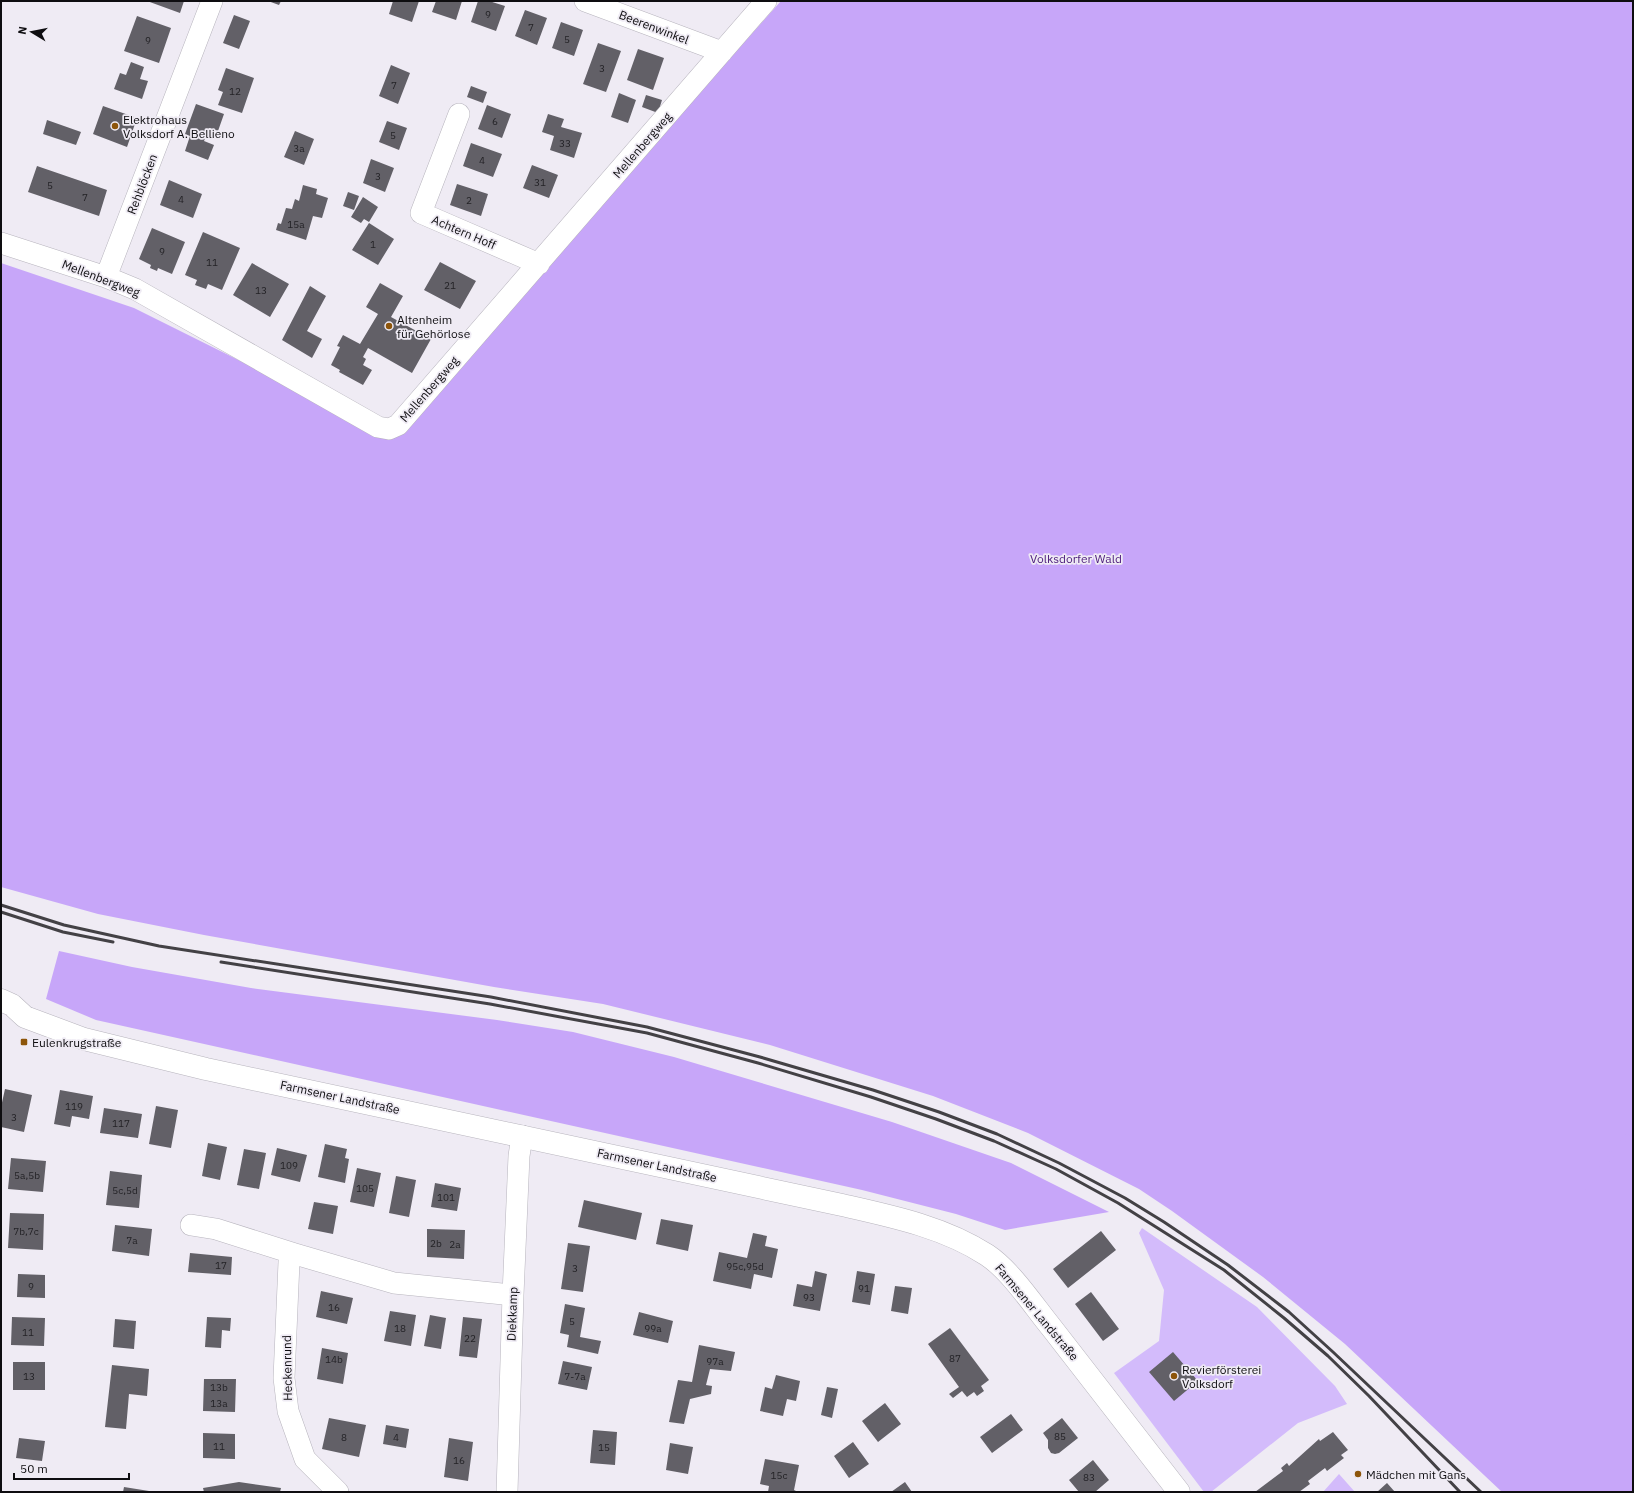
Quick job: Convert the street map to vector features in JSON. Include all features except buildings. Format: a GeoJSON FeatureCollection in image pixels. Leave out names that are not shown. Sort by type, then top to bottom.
{"type":"FeatureCollection","features":[{"type":"Feature","properties":{"kind":"main road","name":"Farmsener Landstraße"},"geometry":{"type":"LineString","coordinates":[[1,1000],[12,1005],[25,1017],[84,1039],[110,1046],[206,1069],[888,1216],[950,1235],[988,1255],[1026,1295],[1179,1492]]}},
{"type":"Feature","properties":{"kind":"main road","name":"Farmsener Landstraße"},"geometry":{"type":"LineString","coordinates":[[1,1017],[8,1019],[25,1017]]}},
{"type":"Feature","properties":{"kind":"street","name":"Rehblöcken"},"geometry":{"type":"LineString","coordinates":[[106,277],[212,1]]}},
{"type":"Feature","properties":{"kind":"street","name":"Beerenwinkel"},"geometry":{"type":"LineString","coordinates":[[585,1],[722,52]]}},
{"type":"Feature","properties":{"kind":"street","name":"Mellenbergweg"},"geometry":{"type":"LineString","coordinates":[[1,243],[106,277],[135,289],[378,427],[389,429],[398,425],[766,1]]}},
{"type":"Feature","properties":{"kind":"street","name":"Achtern Hoff"},"geometry":{"type":"LineString","coordinates":[[459,114],[421,213],[539,264]]}},
{"type":"Feature","properties":{"kind":"street","name":"Diekkamp"},"geometry":{"type":"LineString","coordinates":[[507,1492],[513,1295],[519,1156],[522,1136]]}},
{"type":"Feature","properties":{"kind":"street"},"geometry":{"type":"LineString","coordinates":[[191,1225],[216,1229],[394,1283],[513,1295]]}},
{"type":"Feature","properties":{"kind":"street","name":"Heckenrund"},"geometry":{"type":"LineString","coordinates":[[296,1254],[289,1262],[284,1378],[288,1411],[305,1459],[338,1492]]}},
{"type":"Feature","properties":{"kind":"shaded area","name":"Volksdorfer Wald"},"geometry":{"type":"Polygon","coordinates":[[[781,1],[1633,1],[1633,1492],[1502,1492],[1345,1344],[1263,1277],[1172,1211],[1139,1189],[1028,1133],[933,1096],[770,1045],[603,1004],[494,987],[204,935],[98,914],[1,887],[1,263],[134,308],[393,437],[781,1]]]}},
{"type":"Feature","properties":{"kind":"shaded area"},"geometry":{"type":"Polygon","coordinates":[[[59,951],[132,967],[251,988],[497,1020],[573,1032],[674,1057],[892,1122],[1011,1163],[1109,1212],[1005,1230],[956,1214],[862,1190],[96,1020],[46,999],[59,951]]]}},
{"type":"Feature","properties":{"kind":"shaded area"},"geometry":{"type":"Polygon","coordinates":[[[1142,1228],[1257,1307],[1335,1386],[1347,1404],[1298,1423],[1211,1492],[1204,1492],[1114,1373],[1159,1341],[1164,1290],[1139,1233],[1142,1228]]]}},
{"type":"Feature","properties":{"kind":"shaded area"},"geometry":{"type":"Polygon","coordinates":[[[1339,1474],[1355,1492],[1323,1492],[1339,1474]]]}},
{"type":"Feature","properties":{"kind":"waterway"},"geometry":{"type":"LineString","coordinates":[[1586,1187],[1627,1136]]}},
{"type":"Feature","properties":{"kind":"railway"},"geometry":{"type":"LineString","coordinates":[[1,905],[64,925],[159,946],[491,997],[647,1027],[760,1057],[873,1090],[939,1112],[997,1134],[1059,1163],[1125,1198],[1228,1265],[1289,1312],[1481,1492]]}},
{"type":"Feature","properties":{"kind":"railway"},"geometry":{"type":"LineString","coordinates":[[1,912],[63,932],[113,942]]}},
{"type":"Feature","properties":{"kind":"railway"},"geometry":{"type":"LineString","coordinates":[[221,962],[490,1004],[647,1033],[758,1063],[871,1097],[994,1141],[1056,1169],[1118,1203],[1224,1270],[1284,1318],[1328,1356],[1369,1396],[1460,1492]]}},
{"type":"Feature","properties":{"kind":"place","name":"Elektrohaus Volksdorf A. Bellieno"},"geometry":{"type":"Point","coordinates":[115,126]}},
{"type":"Feature","properties":{"kind":"place","name":"Altenheim für Gehörlose"},"geometry":{"type":"Point","coordinates":[389,326]}},
{"type":"Feature","properties":{"kind":"place","name":"Eulenkrugstraße"},"geometry":{"type":"Point","coordinates":[24,1042]}},
{"type":"Feature","properties":{"kind":"place","name":"Revierförsterei Volksdorf"},"geometry":{"type":"Point","coordinates":[1174,1376]}},
{"type":"Feature","properties":{"kind":"place","name":"Mädchen mit Gans"},"geometry":{"type":"Point","coordinates":[1358,1474]}}]}
